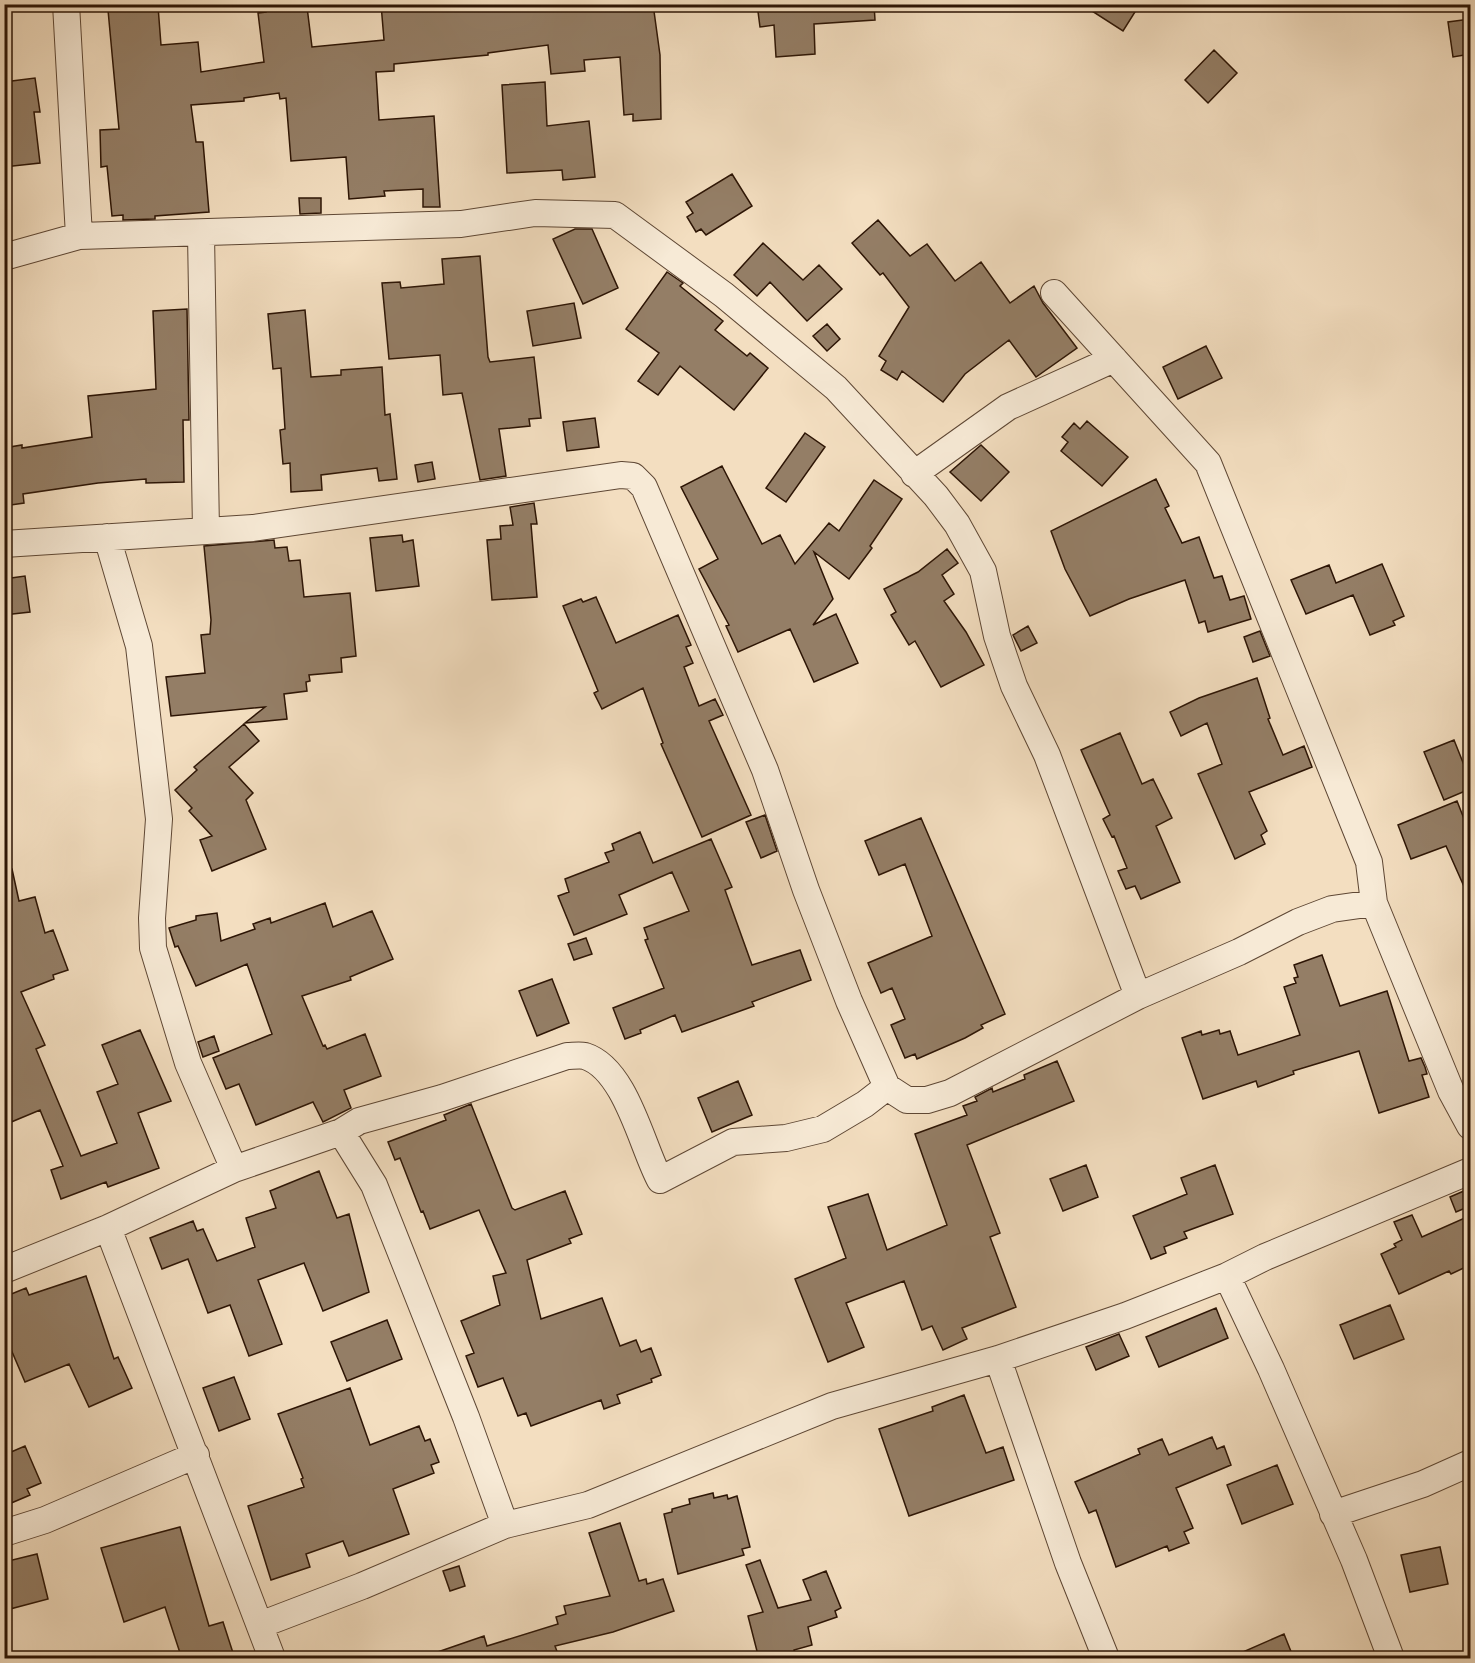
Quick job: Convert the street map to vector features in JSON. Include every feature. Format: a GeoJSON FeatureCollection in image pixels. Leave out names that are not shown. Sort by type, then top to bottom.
{"type":"FeatureCollection","features":[{"type":"Feature","properties":{"kind":"street"},"geometry":{"type":"LineString","coordinates":[[66,4],[80,236]]}},
{"type":"Feature","properties":{"kind":"street"},"geometry":{"type":"LineString","coordinates":[[4,257],[80,236],[201,234],[461,224],[535,213],[615,214],[724,295],[836,388],[936,496],[957,524],[983,571],[997,636],[1014,686],[1047,755],[1138,996]]}},
{"type":"Feature","properties":{"kind":"street"},"geometry":{"type":"LineString","coordinates":[[201,234],[207,531]]}},
{"type":"Feature","properties":{"kind":"street"},"geometry":{"type":"LineString","coordinates":[[1054,294],[1208,463],[1369,862],[1374,903],[1451,1091],[1470,1126]]}},
{"type":"Feature","properties":{"kind":"street"},"geometry":{"type":"LineString","coordinates":[[914,474],[1008,407],[1114,359]]}},
{"type":"Feature","properties":{"kind":"street"},"geometry":{"type":"LineString","coordinates":[[4,544],[253,528],[598,478],[633,476],[644,487],[765,770],[806,890],[849,1001],[887,1087],[908,1100],[927,1100],[950,1093],[1138,996],[1332,909],[1374,903]]}},
{"type":"Feature","properties":{"kind":"street"},"geometry":{"type":"LineString","coordinates":[[107,537],[139,646],[159,819],[152,918],[153,948],[188,1063],[234,1169]]}},
{"type":"Feature","properties":{"kind":"street"},"geometry":{"type":"LineString","coordinates":[[4,1270],[108,1227],[234,1169],[341,1132],[359,1121],[442,1098],[567,1056],[584,1056],[603,1068],[623,1095],[660,1180],[733,1142],[786,1138],[823,1129],[866,1104],[887,1087]]}},
{"type":"Feature","properties":{"kind":"street"},"geometry":{"type":"LineString","coordinates":[[341,1132],[374,1185],[462,1406],[505,1525]]}},
{"type":"Feature","properties":{"kind":"street"},"geometry":{"type":"LineString","coordinates":[[260,1625],[362,1586],[505,1525],[588,1505],[832,1406],[998,1359],[1125,1316],[1227,1276],[1265,1257],[1470,1171]]}},
{"type":"Feature","properties":{"kind":"street"},"geometry":{"type":"LineString","coordinates":[[108,1227],[272,1659]]}},
{"type":"Feature","properties":{"kind":"street"},"geometry":{"type":"LineString","coordinates":[[1227,1276],[1271,1368],[1354,1560],[1391,1659]]}},
{"type":"Feature","properties":{"kind":"street"},"geometry":{"type":"LineString","coordinates":[[998,1359],[1068,1563],[1106,1659]]}},
{"type":"Feature","properties":{"kind":"street"},"geometry":{"type":"LineString","coordinates":[[4,1533],[45,1520],[196,1455]]}},
{"type":"Feature","properties":{"kind":"street"},"geometry":{"type":"LineString","coordinates":[[1333,1514],[1423,1484],[1470,1463]]}},
{"type":"Feature","properties":{"kind":"building"},"geometry":{"type":"Polygon","coordinates":[[[265,4],[307,7],[312,47],[384,40],[381,4],[653,4],[660,55],[661,119],[633,121],[633,114],[624,115],[620,57],[584,60],[585,71],[551,74],[548,45],[488,53],[488,55],[394,64],[394,71],[376,72],[379,120],[434,116],[440,207],[423,207],[423,189],[384,191],[385,196],[349,199],[346,157],[291,161],[286,98],[280,99],[279,93],[244,98],[244,101],[191,105],[196,142],[203,142],[209,212],[155,216],[155,219],[123,220],[123,215],[112,216],[107,166],[101,167],[100,130],[119,129],[108,10],[158,6],[161,45],[198,42],[201,72],[264,62],[258,13],[266,12],[265,4]]]}},
{"type":"Feature","properties":{"kind":"building"},"geometry":{"type":"Polygon","coordinates":[[[757,4],[874,4],[875,20],[814,24],[815,54],[776,57],[774,25],[760,27],[757,4]]]}},
{"type":"Feature","properties":{"kind":"building"},"geometry":{"type":"Polygon","coordinates":[[[1081,4],[1140,4],[1123,31],[1081,4]]]}},
{"type":"Feature","properties":{"kind":"building"},"geometry":{"type":"Polygon","coordinates":[[[1470,19],[1470,54],[1453,57],[1448,22],[1470,19]]]}},
{"type":"Feature","properties":{"kind":"building"},"geometry":{"type":"Polygon","coordinates":[[[1214,50],[1237,73],[1208,103],[1185,80],[1214,50]]]}},
{"type":"Feature","properties":{"kind":"building"},"geometry":{"type":"Polygon","coordinates":[[[35,78],[40,112],[34,112],[40,163],[4,167],[4,82],[35,78]]]}},
{"type":"Feature","properties":{"kind":"building"},"geometry":{"type":"Polygon","coordinates":[[[545,82],[547,126],[589,121],[595,177],[563,180],[562,170],[507,173],[502,85],[545,82]]]}},
{"type":"Feature","properties":{"kind":"building"},"geometry":{"type":"Polygon","coordinates":[[[732,174],[752,206],[706,235],[701,229],[696,232],[687,217],[693,213],[686,202],[732,174]]]}},
{"type":"Feature","properties":{"kind":"building"},"geometry":{"type":"Polygon","coordinates":[[[299,198],[321,198],[321,213],[300,214],[299,198]]]}},
{"type":"Feature","properties":{"kind":"building"},"geometry":{"type":"Polygon","coordinates":[[[878,220],[910,256],[927,244],[955,281],[981,262],[1010,303],[1034,286],[1043,303],[1077,348],[1036,377],[1009,340],[965,374],[943,402],[902,371],[897,380],[881,370],[886,361],[879,356],[909,307],[883,273],[880,275],[852,243],[878,220]]]}},
{"type":"Feature","properties":{"kind":"building"},"geometry":{"type":"Polygon","coordinates":[[[575,229],[592,229],[618,288],[583,304],[553,239],[575,229]]]}},
{"type":"Feature","properties":{"kind":"building"},"geometry":{"type":"Polygon","coordinates":[[[763,243],[803,280],[819,265],[842,289],[807,321],[770,282],[757,296],[734,275],[763,243]]]}},
{"type":"Feature","properties":{"kind":"building"},"geometry":{"type":"Polygon","coordinates":[[[480,256],[488,357],[490,362],[534,357],[541,418],[529,419],[530,426],[499,429],[506,476],[480,480],[462,393],[443,395],[440,355],[389,359],[382,283],[400,282],[401,288],[444,284],[442,259],[480,256]]]}},
{"type":"Feature","properties":{"kind":"building"},"geometry":{"type":"Polygon","coordinates":[[[667,272],[683,283],[680,286],[723,321],[715,330],[747,356],[750,353],[768,368],[734,410],[680,366],[658,395],[638,381],[659,353],[626,329],[667,272]]]}},
{"type":"Feature","properties":{"kind":"building"},"geometry":{"type":"Polygon","coordinates":[[[574,303],[581,338],[533,346],[527,311],[574,303]]]}},
{"type":"Feature","properties":{"kind":"building"},"geometry":{"type":"Polygon","coordinates":[[[187,309],[189,420],[183,420],[184,482],[146,483],[146,479],[98,483],[23,494],[24,503],[4,506],[4,448],[22,445],[22,448],[92,437],[88,396],[156,389],[153,311],[187,309]]]}},
{"type":"Feature","properties":{"kind":"building"},"geometry":{"type":"Polygon","coordinates":[[[305,310],[311,377],[341,375],[341,370],[382,367],[385,415],[390,414],[397,479],[379,481],[377,468],[321,475],[322,490],[291,492],[290,463],[283,464],[280,430],[285,429],[281,368],[273,369],[268,314],[305,310]]]}},
{"type":"Feature","properties":{"kind":"building"},"geometry":{"type":"Polygon","coordinates":[[[827,324],[840,339],[827,351],[813,336],[827,324]]]}},
{"type":"Feature","properties":{"kind":"building"},"geometry":{"type":"Polygon","coordinates":[[[1206,346],[1222,378],[1178,399],[1163,367],[1206,346]]]}},
{"type":"Feature","properties":{"kind":"building"},"geometry":{"type":"Polygon","coordinates":[[[595,418],[599,447],[567,451],[563,422],[595,418]]]}},
{"type":"Feature","properties":{"kind":"building"},"geometry":{"type":"Polygon","coordinates":[[[1087,421],[1128,457],[1102,486],[1061,451],[1068,442],[1062,437],[1074,423],[1080,429],[1087,421]]]}},
{"type":"Feature","properties":{"kind":"building"},"geometry":{"type":"Polygon","coordinates":[[[805,433],[825,447],[786,502],[766,488],[805,433]]]}},
{"type":"Feature","properties":{"kind":"building"},"geometry":{"type":"Polygon","coordinates":[[[981,445],[1009,472],[981,501],[950,472],[981,445]]]}},
{"type":"Feature","properties":{"kind":"building"},"geometry":{"type":"Polygon","coordinates":[[[432,462],[435,479],[418,482],[415,465],[432,462]]]}},
{"type":"Feature","properties":{"kind":"building"},"geometry":{"type":"Polygon","coordinates":[[[722,466],[762,544],[780,535],[795,564],[829,523],[839,531],[874,480],[902,499],[870,546],[872,548],[849,579],[814,552],[833,599],[813,625],[836,614],[858,663],[814,682],[790,629],[738,652],[726,626],[729,625],[699,569],[718,559],[681,487],[722,466]]]}},
{"type":"Feature","properties":{"kind":"building"},"geometry":{"type":"Polygon","coordinates":[[[1156,479],[1169,506],[1165,508],[1182,543],[1199,537],[1214,578],[1222,576],[1230,600],[1244,596],[1251,619],[1208,632],[1205,621],[1199,623],[1185,580],[1129,599],[1090,616],[1065,569],[1051,531],[1156,479]]]}},
{"type":"Feature","properties":{"kind":"building"},"geometry":{"type":"Polygon","coordinates":[[[534,503],[537,524],[531,524],[537,597],[492,600],[487,540],[501,539],[500,526],[513,525],[510,507],[534,503]]]}},
{"type":"Feature","properties":{"kind":"building"},"geometry":{"type":"Polygon","coordinates":[[[402,535],[403,542],[413,540],[419,586],[376,591],[370,538],[402,535]]]}},
{"type":"Feature","properties":{"kind":"building"},"geometry":{"type":"Polygon","coordinates":[[[274,540],[275,548],[287,547],[289,561],[300,560],[304,597],[350,593],[356,656],[341,658],[342,672],[309,675],[310,681],[306,682],[307,691],[284,694],[287,719],[245,723],[265,707],[171,716],[166,677],[205,673],[201,635],[210,634],[211,620],[204,546],[274,540]]]}},
{"type":"Feature","properties":{"kind":"building"},"geometry":{"type":"Polygon","coordinates":[[[947,549],[958,563],[942,575],[954,594],[944,601],[966,632],[984,665],[941,687],[915,641],[909,645],[891,615],[896,612],[884,589],[918,572],[947,549]]]}},
{"type":"Feature","properties":{"kind":"building"},"geometry":{"type":"Polygon","coordinates":[[[1382,564],[1404,616],[1393,621],[1395,625],[1370,635],[1353,595],[1306,614],[1291,580],[1329,565],[1336,583],[1382,564]]]}},
{"type":"Feature","properties":{"kind":"building"},"geometry":{"type":"Polygon","coordinates":[[[25,576],[30,612],[4,615],[4,579],[25,576]]]}},
{"type":"Feature","properties":{"kind":"building"},"geometry":{"type":"Polygon","coordinates":[[[596,597],[616,643],[678,615],[691,645],[686,647],[693,663],[684,667],[699,706],[715,699],[723,715],[709,721],[751,815],[702,837],[661,744],[663,743],[643,688],[602,709],[594,693],[598,691],[563,606],[581,599],[583,602],[596,597]]]}},
{"type":"Feature","properties":{"kind":"building"},"geometry":{"type":"Polygon","coordinates":[[[1028,626],[1037,643],[1021,651],[1013,635],[1028,626]]]}},
{"type":"Feature","properties":{"kind":"building"},"geometry":{"type":"Polygon","coordinates":[[[1260,631],[1270,656],[1253,662],[1244,637],[1260,631]]]}},
{"type":"Feature","properties":{"kind":"building"},"geometry":{"type":"Polygon","coordinates":[[[1257,678],[1270,718],[1268,719],[1283,755],[1304,746],[1312,767],[1249,792],[1267,831],[1261,835],[1265,844],[1235,859],[1198,774],[1222,764],[1207,723],[1181,736],[1170,712],[1199,698],[1257,678]]]}},
{"type":"Feature","properties":{"kind":"building"},"geometry":{"type":"Polygon","coordinates":[[[244,724],[259,741],[229,767],[253,793],[246,800],[266,849],[212,871],[200,840],[212,836],[189,811],[192,808],[175,790],[197,770],[194,767],[244,724]]]}},
{"type":"Feature","properties":{"kind":"building"},"geometry":{"type":"Polygon","coordinates":[[[1120,733],[1142,784],[1153,779],[1172,818],[1156,826],[1180,882],[1141,899],[1135,886],[1126,889],[1118,871],[1127,868],[1114,836],[1112,837],[1103,819],[1110,815],[1081,750],[1120,733]]]}},
{"type":"Feature","properties":{"kind":"building"},"geometry":{"type":"Polygon","coordinates":[[[1454,740],[1470,780],[1470,789],[1444,800],[1424,752],[1454,740]]]}},
{"type":"Feature","properties":{"kind":"building"},"geometry":{"type":"Polygon","coordinates":[[[1457,801],[1470,834],[1470,900],[1446,846],[1411,859],[1398,825],[1457,801]]]}},
{"type":"Feature","properties":{"kind":"building"},"geometry":{"type":"Polygon","coordinates":[[[765,815],[777,851],[761,858],[746,822],[765,815]]]}},
{"type":"Feature","properties":{"kind":"building"},"geometry":{"type":"Polygon","coordinates":[[[921,818],[1005,1014],[981,1025],[983,1028],[965,1038],[917,1059],[915,1054],[905,1058],[891,1025],[905,1019],[892,988],[881,993],[868,963],[932,936],[905,864],[879,875],[865,841],[921,818]]]}},
{"type":"Feature","properties":{"kind":"building"},"geometry":{"type":"Polygon","coordinates":[[[640,832],[653,863],[711,839],[732,887],[725,890],[752,965],[800,950],[811,980],[752,1002],[754,1006],[682,1032],[675,1015],[625,1039],[613,1008],[664,988],[645,940],[648,939],[644,928],[689,911],[672,872],[619,895],[627,914],[574,935],[558,896],[569,892],[565,879],[609,862],[605,853],[614,850],[612,844],[640,832]]]}},
{"type":"Feature","properties":{"kind":"building"},"geometry":{"type":"Polygon","coordinates":[[[12,869],[19,901],[35,897],[45,933],[53,930],[68,970],[53,975],[54,979],[21,992],[45,1045],[36,1049],[81,1156],[117,1143],[97,1092],[118,1084],[102,1045],[140,1030],[171,1101],[138,1113],[159,1168],[108,1187],[106,1182],[61,1199],[51,1170],[63,1166],[40,1110],[4,1125],[4,870],[12,869]]]}},
{"type":"Feature","properties":{"kind":"building"},"geometry":{"type":"Polygon","coordinates":[[[325,903],[333,927],[372,911],[393,959],[350,977],[351,980],[302,996],[323,1046],[325,1045],[327,1049],[365,1034],[381,1076],[344,1090],[351,1108],[323,1122],[313,1102],[256,1125],[239,1084],[226,1089],[213,1058],[272,1034],[247,964],[196,986],[178,946],[175,947],[169,928],[196,920],[196,916],[217,913],[221,941],[255,929],[253,924],[270,918],[271,923],[325,903]]]}},
{"type":"Feature","properties":{"kind":"building"},"geometry":{"type":"Polygon","coordinates":[[[586,938],[592,954],[574,960],[568,944],[586,938]]]}},
{"type":"Feature","properties":{"kind":"building"},"geometry":{"type":"Polygon","coordinates":[[[1322,955],[1340,1006],[1387,991],[1409,1061],[1421,1058],[1425,1067],[1427,1074],[1422,1075],[1429,1097],[1379,1113],[1359,1051],[1293,1071],[1294,1074],[1258,1087],[1256,1081],[1203,1099],[1182,1038],[1201,1031],[1202,1035],[1219,1030],[1220,1034],[1230,1031],[1238,1055],[1300,1035],[1284,987],[1296,983],[1294,978],[1298,977],[1294,965],[1322,955]]]}},
{"type":"Feature","properties":{"kind":"building"},"geometry":{"type":"Polygon","coordinates":[[[552,979],[569,1023],[537,1036],[519,991],[552,979]]]}},
{"type":"Feature","properties":{"kind":"building"},"geometry":{"type":"Polygon","coordinates":[[[214,1036],[219,1051],[203,1057],[198,1042],[214,1036]]]}},
{"type":"Feature","properties":{"kind":"building"},"geometry":{"type":"Polygon","coordinates":[[[1057,1061],[1074,1101],[967,1145],[1000,1233],[990,1237],[1016,1307],[962,1328],[967,1339],[943,1350],[932,1326],[922,1330],[904,1281],[846,1303],[864,1347],[828,1362],[795,1279],[846,1258],[828,1207],[868,1194],[887,1250],[947,1225],[915,1134],[967,1115],[963,1106],[977,1101],[975,1097],[992,1088],[993,1092],[1025,1079],[1024,1075],[1057,1061]]]}},
{"type":"Feature","properties":{"kind":"building"},"geometry":{"type":"Polygon","coordinates":[[[738,1081],[752,1115],[712,1132],[698,1098],[738,1081]]]}},
{"type":"Feature","properties":{"kind":"building"},"geometry":{"type":"Polygon","coordinates":[[[471,1104],[512,1208],[515,1210],[565,1191],[582,1234],[569,1239],[571,1243],[527,1260],[541,1319],[602,1298],[620,1346],[636,1340],[641,1352],[651,1348],[661,1375],[651,1379],[652,1382],[617,1395],[620,1403],[604,1409],[601,1400],[531,1426],[526,1413],[518,1416],[503,1378],[478,1387],[466,1356],[474,1353],[461,1321],[500,1305],[493,1276],[506,1273],[479,1210],[430,1229],[400,1158],[395,1160],[388,1142],[446,1120],[444,1115],[471,1104]]]}},
{"type":"Feature","properties":{"kind":"building"},"geometry":{"type":"Polygon","coordinates":[[[1086,1165],[1098,1197],[1063,1211],[1050,1179],[1086,1165]]]}},
{"type":"Feature","properties":{"kind":"building"},"geometry":{"type":"Polygon","coordinates":[[[1215,1165],[1233,1214],[1184,1232],[1187,1238],[1164,1247],[1166,1253],[1151,1259],[1133,1216],[1187,1194],[1181,1178],[1215,1165]]]}},
{"type":"Feature","properties":{"kind":"building"},"geometry":{"type":"Polygon","coordinates":[[[319,1171],[337,1218],[349,1214],[369,1292],[323,1311],[304,1263],[258,1280],[282,1344],[249,1356],[230,1305],[208,1313],[188,1259],[162,1269],[150,1238],[193,1221],[197,1231],[203,1229],[217,1261],[255,1247],[246,1218],[276,1208],[270,1191],[319,1171]]]}},
{"type":"Feature","properties":{"kind":"building"},"geometry":{"type":"Polygon","coordinates":[[[1466,1190],[1470,1206],[1456,1212],[1450,1197],[1466,1190]]]}},
{"type":"Feature","properties":{"kind":"building"},"geometry":{"type":"Polygon","coordinates":[[[1412,1215],[1422,1237],[1467,1217],[1470,1226],[1470,1265],[1451,1274],[1449,1271],[1399,1294],[1381,1254],[1396,1247],[1394,1244],[1402,1240],[1394,1222],[1412,1215]]]}},
{"type":"Feature","properties":{"kind":"building"},"geometry":{"type":"Polygon","coordinates":[[[86,1276],[114,1359],[118,1357],[132,1388],[89,1407],[69,1364],[25,1382],[4,1333],[4,1297],[26,1288],[29,1295],[86,1276]]]}},
{"type":"Feature","properties":{"kind":"building"},"geometry":{"type":"Polygon","coordinates":[[[1390,1305],[1404,1339],[1354,1359],[1340,1325],[1390,1305]]]}},
{"type":"Feature","properties":{"kind":"building"},"geometry":{"type":"Polygon","coordinates":[[[1216,1308],[1228,1338],[1159,1367],[1146,1337],[1216,1308]]]}},
{"type":"Feature","properties":{"kind":"building"},"geometry":{"type":"Polygon","coordinates":[[[387,1320],[402,1359],[347,1381],[331,1342],[387,1320]]]}},
{"type":"Feature","properties":{"kind":"building"},"geometry":{"type":"Polygon","coordinates":[[[1119,1334],[1129,1356],[1096,1370],[1086,1347],[1119,1334]]]}},
{"type":"Feature","properties":{"kind":"building"},"geometry":{"type":"Polygon","coordinates":[[[234,1377],[250,1419],[219,1431],[203,1388],[234,1377]]]}},
{"type":"Feature","properties":{"kind":"building"},"geometry":{"type":"Polygon","coordinates":[[[350,1388],[370,1445],[419,1426],[425,1441],[430,1439],[439,1462],[431,1465],[434,1473],[393,1489],[409,1534],[349,1556],[343,1541],[306,1554],[310,1567],[271,1580],[248,1506],[304,1487],[301,1479],[303,1478],[278,1414],[350,1388]]]}},
{"type":"Feature","properties":{"kind":"building"},"geometry":{"type":"Polygon","coordinates":[[[964,1395],[986,1453],[1003,1447],[1014,1480],[909,1516],[879,1429],[933,1411],[932,1407],[964,1395]]]}},
{"type":"Feature","properties":{"kind":"building"},"geometry":{"type":"Polygon","coordinates":[[[1212,1437],[1217,1449],[1224,1446],[1231,1465],[1176,1488],[1193,1528],[1184,1532],[1189,1543],[1169,1551],[1167,1546],[1116,1567],[1096,1510],[1089,1513],[1075,1482],[1140,1454],[1138,1449],[1162,1439],[1169,1455],[1212,1437]]]}},
{"type":"Feature","properties":{"kind":"building"},"geometry":{"type":"Polygon","coordinates":[[[25,1446],[41,1483],[27,1489],[30,1495],[9,1504],[4,1493],[4,1455],[25,1446]]]}},
{"type":"Feature","properties":{"kind":"building"},"geometry":{"type":"Polygon","coordinates":[[[1277,1465],[1293,1504],[1242,1524],[1227,1485],[1277,1465]]]}},
{"type":"Feature","properties":{"kind":"building"},"geometry":{"type":"Polygon","coordinates":[[[713,1493],[714,1498],[727,1495],[728,1499],[737,1496],[750,1547],[742,1549],[744,1555],[678,1574],[664,1514],[690,1504],[689,1499],[713,1493]]]}},
{"type":"Feature","properties":{"kind":"building"},"geometry":{"type":"Polygon","coordinates":[[[620,1523],[639,1581],[646,1579],[647,1584],[663,1579],[674,1611],[613,1632],[555,1646],[558,1654],[543,1659],[427,1659],[426,1656],[484,1636],[487,1646],[558,1624],[556,1617],[566,1614],[564,1606],[610,1596],[589,1533],[620,1523]]]}},
{"type":"Feature","properties":{"kind":"building"},"geometry":{"type":"Polygon","coordinates":[[[180,1527],[209,1626],[223,1622],[235,1659],[182,1659],[165,1607],[124,1622],[101,1548],[180,1527]]]}},
{"type":"Feature","properties":{"kind":"building"},"geometry":{"type":"Polygon","coordinates":[[[1440,1547],[1448,1584],[1410,1592],[1401,1555],[1440,1547]]]}},
{"type":"Feature","properties":{"kind":"building"},"geometry":{"type":"Polygon","coordinates":[[[37,1554],[48,1599],[10,1609],[4,1589],[4,1562],[37,1554]]]}},
{"type":"Feature","properties":{"kind":"building"},"geometry":{"type":"Polygon","coordinates":[[[760,1560],[778,1608],[811,1600],[803,1580],[826,1571],[841,1608],[835,1611],[837,1617],[808,1627],[812,1645],[794,1650],[796,1659],[759,1659],[748,1616],[763,1612],[746,1565],[760,1560]]]}},
{"type":"Feature","properties":{"kind":"building"},"geometry":{"type":"Polygon","coordinates":[[[459,1566],[465,1586],[450,1591],[443,1571],[459,1566]]]}},
{"type":"Feature","properties":{"kind":"building"},"geometry":{"type":"Polygon","coordinates":[[[1284,1634],[1294,1659],[1227,1659],[1284,1634]]]}}]}
